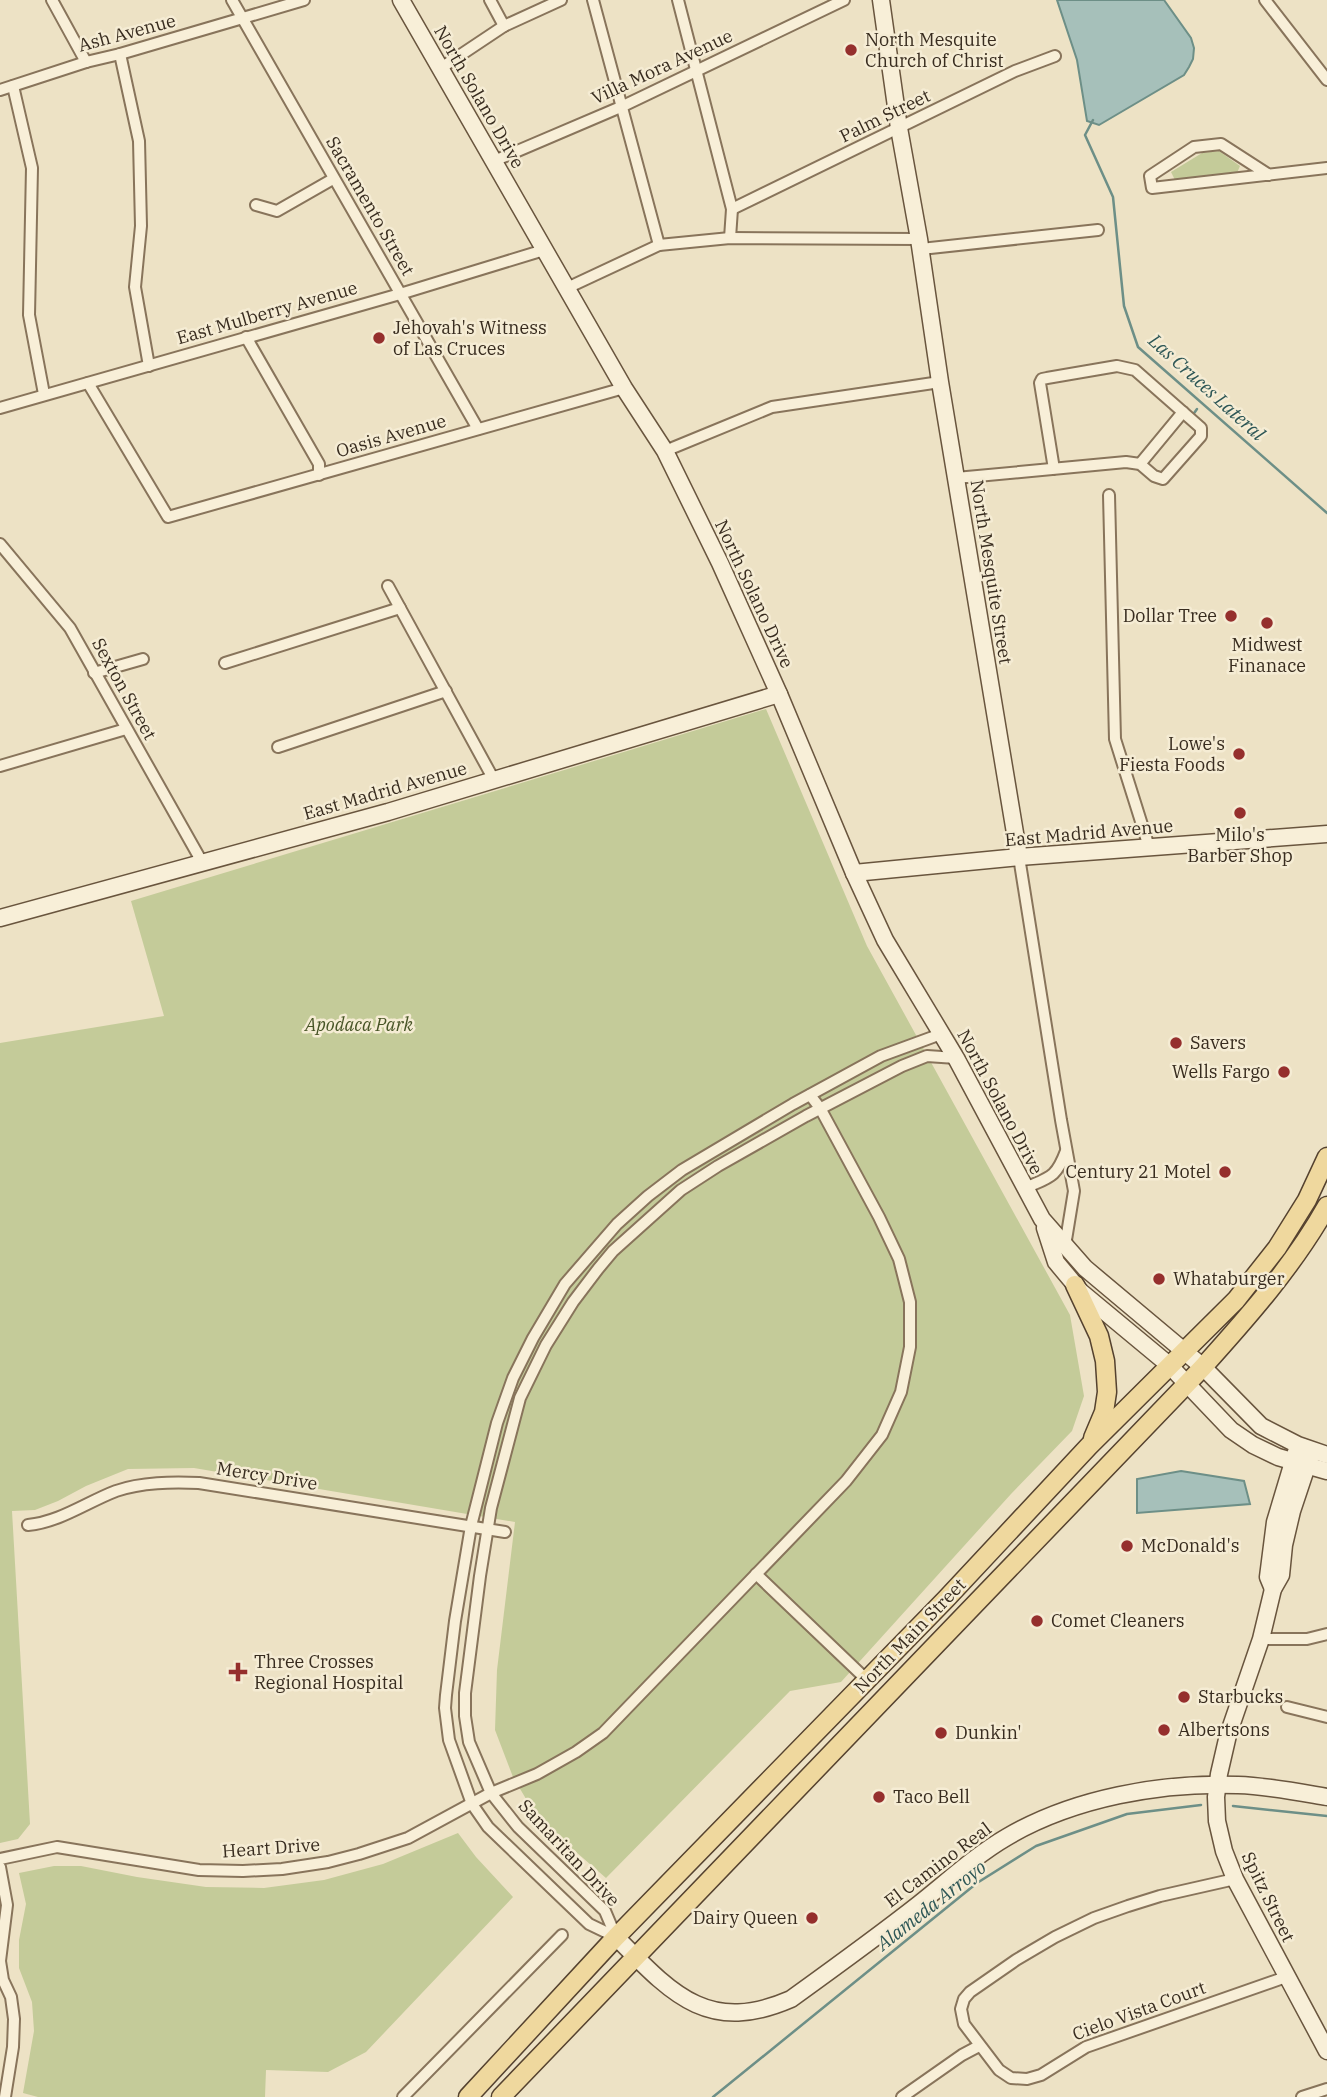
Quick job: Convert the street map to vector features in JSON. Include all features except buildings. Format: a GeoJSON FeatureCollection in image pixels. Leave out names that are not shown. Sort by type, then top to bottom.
{"type":"FeatureCollection","features":[{"type":"Feature","properties":{"kind":"main road","name":"North Main Street"},"geometry":{"type":"LineString","coordinates":[[468,2097],[616,1937],[867,1681],[1089,1446],[1236,1300],[1277,1248],[1307,1199],[1327,1157]]}},
{"type":"Feature","properties":{"kind":"main road","name":"North Main Street"},"geometry":{"type":"LineString","coordinates":[[501,2097],[1203,1367],[1263,1299],[1327,1206]]}},
{"type":"Feature","properties":{"kind":"main road"},"geometry":{"type":"LineString","coordinates":[[1075,1285],[1099,1336],[1105,1361],[1107,1392],[1104,1412],[1089,1446]]}},
{"type":"Feature","properties":{"kind":"main road"},"geometry":{"type":"LineString","coordinates":[[756,1830],[752,1825],[759,1806],[794,1770],[796,1754]]}},
{"type":"Feature","properties":{"kind":"street"},"geometry":{"type":"LineString","coordinates":[[52,0],[86,62]]}},
{"type":"Feature","properties":{"kind":"street","name":"Sacramento Street"},"geometry":{"type":"LineString","coordinates":[[232,0],[478,429]]}},
{"type":"Feature","properties":{"kind":"street","name":"Ash Avenue"},"geometry":{"type":"LineString","coordinates":[[0,90],[86,62],[304,0]]}},
{"type":"Feature","properties":{"kind":"street","name":"North Solano Drive"},"geometry":{"type":"LineString","coordinates":[[401,0],[624,388],[665,452],[720,563],[885,940],[956,1058],[1042,1219],[1056,1262],[1081,1292],[1169,1365],[1231,1430],[1253,1445],[1307,1456]]}},
{"type":"Feature","properties":{"kind":"street"},"geometry":{"type":"LineString","coordinates":[[490,0],[504,26]]}},
{"type":"Feature","properties":{"kind":"street"},"geometry":{"type":"LineString","coordinates":[[441,68],[504,26],[561,0]]}},
{"type":"Feature","properties":{"kind":"street"},"geometry":{"type":"LineString","coordinates":[[593,0],[659,245]]}},
{"type":"Feature","properties":{"kind":"street"},"geometry":{"type":"LineString","coordinates":[[678,0],[732,209],[730,238]]}},
{"type":"Feature","properties":{"kind":"street","name":"Villa Mora Avenue"},"geometry":{"type":"LineString","coordinates":[[494,161],[623,106],[844,0]]}},
{"type":"Feature","properties":{"kind":"street","name":"North Mesquite Street"},"geometry":{"type":"LineString","coordinates":[[881,0],[940,382],[1074,1191],[1065,1246]]}},
{"type":"Feature","properties":{"kind":"street"},"geometry":{"type":"LineString","coordinates":[[1265,0],[1327,80]]}},
{"type":"Feature","properties":{"kind":"street"},"geometry":{"type":"LineString","coordinates":[[120,54],[139,141],[141,226],[135,287],[149,366]]}},
{"type":"Feature","properties":{"kind":"street","name":"Palm Street"},"geometry":{"type":"LineString","coordinates":[[732,209],[1015,71],[1055,56]]}},
{"type":"Feature","properties":{"kind":"street"},"geometry":{"type":"LineString","coordinates":[[13,86],[32,168],[29,314],[44,394]]}},
{"type":"Feature","properties":{"kind":"street"},"geometry":{"type":"LineString","coordinates":[[1269,175],[1221,144],[1194,146],[1150,176],[1152,188],[1269,175],[1327,168]]}},
{"type":"Feature","properties":{"kind":"street"},"geometry":{"type":"LineString","coordinates":[[256,205],[277,211],[333,179]]}},
{"type":"Feature","properties":{"kind":"street"},"geometry":{"type":"LineString","coordinates":[[567,288],[659,245],[730,238],[920,244],[1098,230]]}},
{"type":"Feature","properties":{"kind":"street","name":"East Mulberry Avenue"},"geometry":{"type":"LineString","coordinates":[[0,408],[544,250]]}},
{"type":"Feature","properties":{"kind":"street"},"geometry":{"type":"LineString","coordinates":[[246,337],[319,464],[319,475]]}},
{"type":"Feature","properties":{"kind":"street"},"geometry":{"type":"LineString","coordinates":[[956,478],[1054,469],[1126,462],[1140,464],[1154,477],[1163,479],[1201,436],[1201,428],[1135,370],[1123,366],[1042,379],[1040,383],[1054,469]]}},
{"type":"Feature","properties":{"kind":"street"},"geometry":{"type":"LineString","coordinates":[[665,452],[772,407],[940,382]]}},
{"type":"Feature","properties":{"kind":"street","name":"Oasis Avenue"},"geometry":{"type":"LineString","coordinates":[[88,383],[167,517],[624,388]]}},
{"type":"Feature","properties":{"kind":"street"},"geometry":{"type":"LineString","coordinates":[[1140,464],[1183,412]]}},
{"type":"Feature","properties":{"kind":"street"},"geometry":{"type":"LineString","coordinates":[[1109,495],[1115,739],[1149,847]]}},
{"type":"Feature","properties":{"kind":"street","name":"Sexton Street"},"geometry":{"type":"LineString","coordinates":[[0,544],[70,628],[202,862]]}},
{"type":"Feature","properties":{"kind":"street"},"geometry":{"type":"LineString","coordinates":[[388,586],[494,780]]}},
{"type":"Feature","properties":{"kind":"street"},"geometry":{"type":"LineString","coordinates":[[225,663],[400,608]]}},
{"type":"Feature","properties":{"kind":"street"},"geometry":{"type":"LineString","coordinates":[[94,673],[143,659]]}},
{"type":"Feature","properties":{"kind":"street"},"geometry":{"type":"LineString","coordinates":[[278,747],[446,691]]}},
{"type":"Feature","properties":{"kind":"street","name":"East Madrid Avenue"},"geometry":{"type":"LineString","coordinates":[[0,918],[388,812],[779,694]]}},
{"type":"Feature","properties":{"kind":"street"},"geometry":{"type":"LineString","coordinates":[[0,766],[126,729]]}},
{"type":"Feature","properties":{"kind":"street","name":"East Madrid Avenue"},"geometry":{"type":"LineString","coordinates":[[854,873],[1327,834]]}},
{"type":"Feature","properties":{"kind":"street","name":"Samaritan Drive"},"geometry":{"type":"LineString","coordinates":[[616,1937],[589,1924],[488,1826],[472,1804],[449,1740],[445,1709],[455,1621],[471,1526],[497,1423],[513,1378],[565,1284],[617,1224],[682,1170],[731,1139],[881,1056],[941,1034]]}},
{"type":"Feature","properties":{"kind":"street","name":"Samaritan Drive"},"geometry":{"type":"LineString","coordinates":[[616,1937],[605,1911],[528,1837],[491,1793],[469,1742],[465,1693],[487,1528],[520,1398],[573,1302],[605,1260],[681,1190],[820,1108],[909,1063],[927,1056],[956,1058]]}},
{"type":"Feature","properties":{"kind":"street","name":"Heart Drive"},"geometry":{"type":"LineString","coordinates":[[0,1859],[57,1847],[199,1870],[282,1869],[328,1862],[408,1838],[491,1793],[547,1768],[603,1733],[846,1481],[882,1435],[901,1392],[910,1346],[909,1302],[899,1259],[879,1217],[810,1094]]}},
{"type":"Feature","properties":{"kind":"street"},"geometry":{"type":"LineString","coordinates":[[1025,1188],[1049,1178],[1060,1167],[1066,1151]]}},
{"type":"Feature","properties":{"kind":"street","name":"North Solano Drive"},"geometry":{"type":"LineString","coordinates":[[1042,1219],[1085,1268],[1203,1367],[1261,1426],[1307,1456]]}},
{"type":"Feature","properties":{"kind":"street"},"geometry":{"type":"LineString","coordinates":[[617,1224],[628,1237]]}},
{"type":"Feature","properties":{"kind":"street"},"geometry":{"type":"LineString","coordinates":[[524,1356],[538,1363]]}},
{"type":"Feature","properties":{"kind":"street"},"geometry":{"type":"LineString","coordinates":[[1307,1456],[1327,1471]]}},
{"type":"Feature","properties":{"kind":"street","name":"Spitz Street"},"geometry":{"type":"LineString","coordinates":[[1307,1456],[1275,1521],[1268,1577],[1273,1589],[1261,1639],[1228,1735],[1216,1797],[1217,1821],[1224,1851],[1235,1879],[1327,2051]]}},
{"type":"Feature","properties":{"kind":"street","name":"Mercy Drive"},"geometry":{"type":"LineString","coordinates":[[28,1525],[53,1520],[120,1490],[177,1482],[199,1483],[505,1532]]}},
{"type":"Feature","properties":{"kind":"street"},"geometry":{"type":"LineString","coordinates":[[756,1574],[867,1681]]}},
{"type":"Feature","properties":{"kind":"street"},"geometry":{"type":"LineString","coordinates":[[1261,1639],[1307,1639],[1327,1634]]}},
{"type":"Feature","properties":{"kind":"street"},"geometry":{"type":"LineString","coordinates":[[1287,1707],[1327,1717]]}},
{"type":"Feature","properties":{"kind":"street","name":"El Camino Real"},"geometry":{"type":"LineString","coordinates":[[616,1937],[670,1989],[692,2004],[728,2014],[752,2012],[791,1999],[985,1851],[1044,1818],[1083,1804],[1138,1792],[1179,1787],[1239,1785],[1327,1797]]}},
{"type":"Feature","properties":{"kind":"street"},"geometry":{"type":"LineString","coordinates":[[0,1867],[7,1905],[0,1961],[3,1980],[11,1997],[14,2019],[13,2047],[5,2097]]}},
{"type":"Feature","properties":{"kind":"street","name":"Cielo Vista Court"},"geometry":{"type":"LineString","coordinates":[[1235,1879],[1160,1896],[1117,1910],[1055,1937],[973,1989],[964,1999],[962,2019],[979,2046],[1002,2073],[1016,2079],[1032,2078],[1086,2047],[1286,1977]]}},
{"type":"Feature","properties":{"kind":"street"},"geometry":{"type":"LineString","coordinates":[[403,2097],[562,1935]]}},
{"type":"Feature","properties":{"kind":"street"},"geometry":{"type":"LineString","coordinates":[[902,2097],[979,2046]]}},
{"type":"Feature","properties":{"kind":"street"},"geometry":{"type":"LineString","coordinates":[[1302,2097],[1327,2088]]}},
{"type":"Feature","properties":{"kind":"green space"},"geometry":{"type":"Polygon","coordinates":[[[1219,151],[1240,166],[1237,173],[1175,180],[1171,172],[1202,153],[1219,151]]]}},
{"type":"Feature","properties":{"kind":"green space","name":"Apodaca Park"},"geometry":{"type":"Polygon","coordinates":[[[766,709],[867,946],[1070,1315],[1084,1396],[1072,1431],[1011,1494],[841,1682],[790,1691],[606,1878],[538,1819],[513,1777],[495,1730],[497,1670],[515,1522],[194,1468],[128,1469],[35,1510],[12,1511],[30,1824],[18,1839],[0,1843],[0,1043],[164,1016],[131,901],[766,709]]]}},
{"type":"Feature","properties":{"kind":"green space"},"geometry":{"type":"Polygon","coordinates":[[[458,1833],[513,1897],[366,2052],[328,2072],[266,2070],[265,2097],[38,2097],[23,2093],[34,2031],[32,2002],[19,1968],[19,1940],[26,1904],[19,1873],[54,1866],[81,1866],[206,1887],[264,1888],[324,1880],[383,1864],[458,1833]]]}},
{"type":"Feature","properties":{"kind":"water"},"geometry":{"type":"Polygon","coordinates":[[[1057,0],[1164,0],[1191,38],[1193,59],[1184,75],[1099,125],[1087,121],[1077,60],[1057,0]]]}},
{"type":"Feature","properties":{"kind":"water"},"geometry":{"type":"Polygon","coordinates":[[[1181,1471],[1244,1481],[1250,1504],[1137,1513],[1137,1479],[1181,1471]]]}},
{"type":"Feature","properties":{"kind":"waterway","name":"Las Cruces Lateral"},"geometry":{"type":"LineString","coordinates":[[1093,120],[1085,135],[1113,197],[1124,306],[1138,347],[1327,513]]}},
{"type":"Feature","properties":{"kind":"waterway"},"geometry":{"type":"LineString","coordinates":[[1192,416],[1197,409]]}},
{"type":"Feature","properties":{"kind":"waterway","name":"Alameda Arroyo"},"geometry":{"type":"LineString","coordinates":[[713,2097],[977,1883],[1036,1846],[1127,1814],[1201,1805]]}},
{"type":"Feature","properties":{"kind":"waterway","name":"Alameda Arroyo"},"geometry":{"type":"LineString","coordinates":[[1233,1806],[1327,1816]]}},
{"type":"Feature","properties":{"kind":"place","name":"North Mesquite Church of Christ"},"geometry":{"type":"Point","coordinates":[851,50]}},
{"type":"Feature","properties":{"kind":"place","name":"Jehovah's Witness of Las Cruces"},"geometry":{"type":"Point","coordinates":[379,338]}},
{"type":"Feature","properties":{"kind":"place","name":"Dollar Tree"},"geometry":{"type":"Point","coordinates":[1231,616]}},
{"type":"Feature","properties":{"kind":"place","name":"Midwest Finanace"},"geometry":{"type":"Point","coordinates":[1267,623]}},
{"type":"Feature","properties":{"kind":"place","name":"Lowe's Fiesta Foods"},"geometry":{"type":"Point","coordinates":[1239,754]}},
{"type":"Feature","properties":{"kind":"place","name":"Milo's Barber Shop"},"geometry":{"type":"Point","coordinates":[1240,813]}},
{"type":"Feature","properties":{"kind":"place","name":"Savers"},"geometry":{"type":"Point","coordinates":[1176,1043]}},
{"type":"Feature","properties":{"kind":"place","name":"Wells Fargo"},"geometry":{"type":"Point","coordinates":[1284,1072]}},
{"type":"Feature","properties":{"kind":"place","name":"Century 21 Motel"},"geometry":{"type":"Point","coordinates":[1225,1172]}},
{"type":"Feature","properties":{"kind":"place","name":"Whataburger"},"geometry":{"type":"Point","coordinates":[1159,1279]}},
{"type":"Feature","properties":{"kind":"place","name":"McDonald's"},"geometry":{"type":"Point","coordinates":[1127,1546]}},
{"type":"Feature","properties":{"kind":"place","name":"Comet Cleaners"},"geometry":{"type":"Point","coordinates":[1037,1621]}},
{"type":"Feature","properties":{"kind":"place","name":"Three Crosses Regional Hospital"},"geometry":{"type":"Point","coordinates":[238,1672]}},
{"type":"Feature","properties":{"kind":"place","name":"Starbucks"},"geometry":{"type":"Point","coordinates":[1184,1697]}},
{"type":"Feature","properties":{"kind":"place","name":"Albertsons"},"geometry":{"type":"Point","coordinates":[1164,1730]}},
{"type":"Feature","properties":{"kind":"place","name":"Dunkin'"},"geometry":{"type":"Point","coordinates":[941,1733]}},
{"type":"Feature","properties":{"kind":"place","name":"Taco Bell"},"geometry":{"type":"Point","coordinates":[879,1797]}},
{"type":"Feature","properties":{"kind":"place","name":"Dairy Queen"},"geometry":{"type":"Point","coordinates":[812,1918]}}]}
